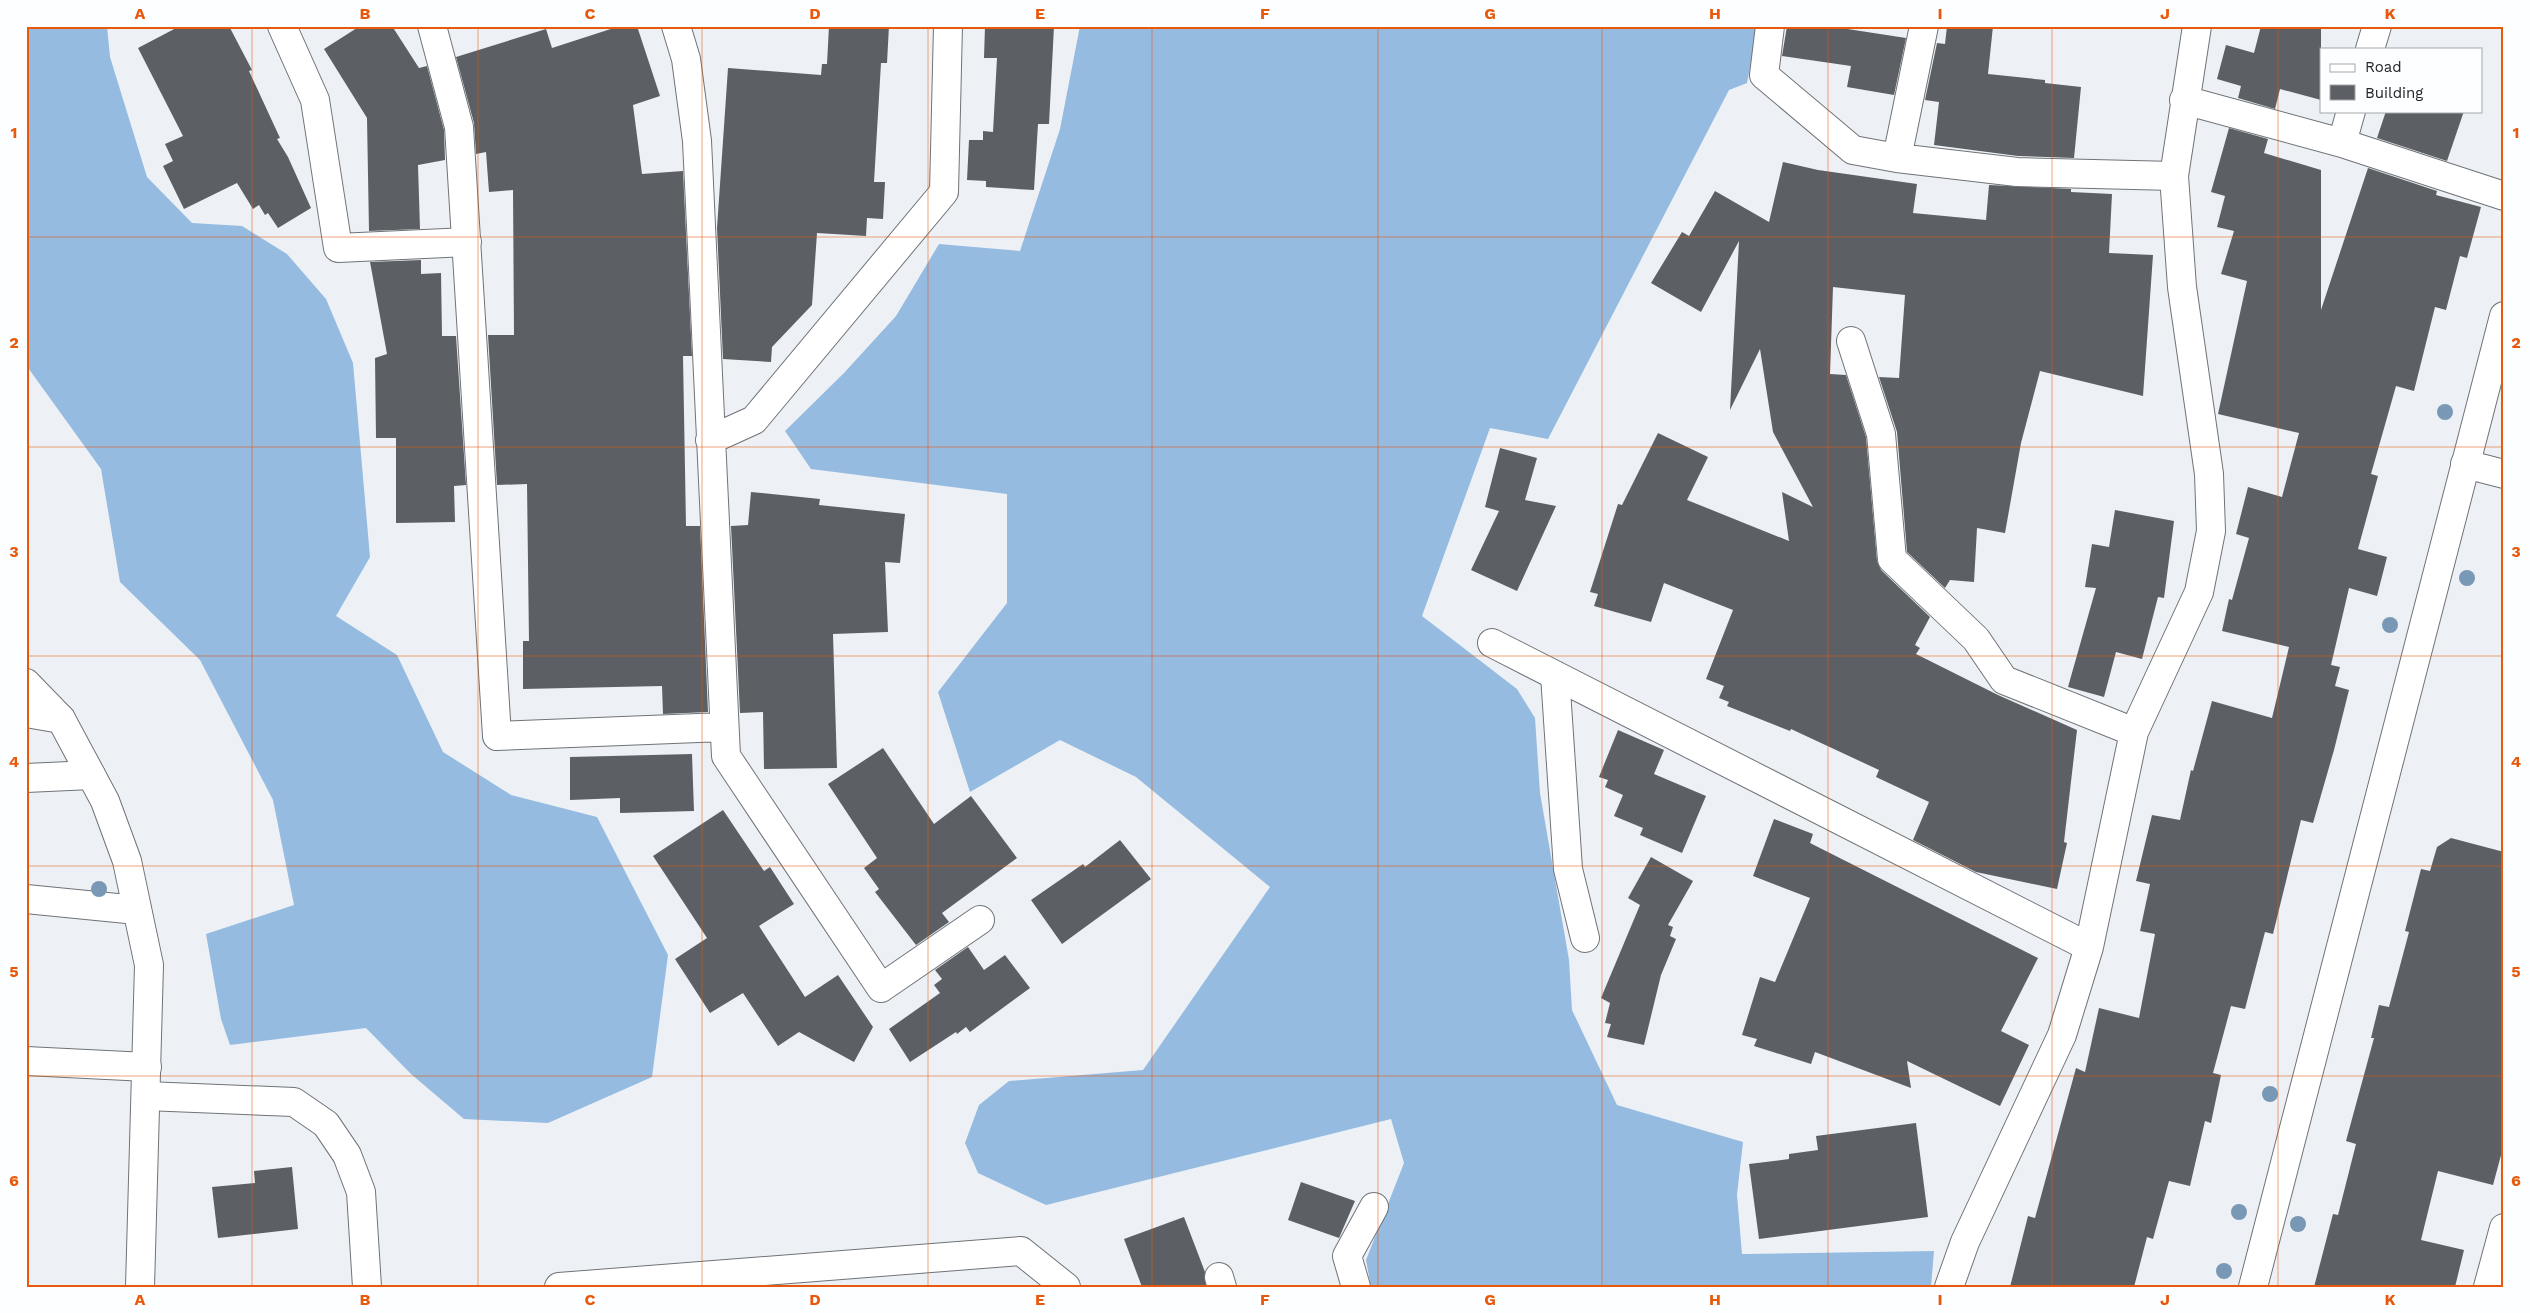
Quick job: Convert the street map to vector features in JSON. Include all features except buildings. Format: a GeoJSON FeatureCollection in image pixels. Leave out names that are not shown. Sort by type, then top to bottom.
{"type":"FeatureCollection","features":[{"type":"Feature","properties":{"kind":"street"},"geometry":{"type":"LineString","coordinates":[[282,26],[315,100],[338,248],[467,242]]}},
{"type":"Feature","properties":{"kind":"street"},"geometry":{"type":"LineString","coordinates":[[432,26],[459,127],[497,736],[724,727]]}},
{"type":"Feature","properties":{"kind":"street"},"geometry":{"type":"LineString","coordinates":[[676,26],[686,59],[697,141],[726,756],[880,988],[980,920]]}},
{"type":"Feature","properties":{"kind":"street"},"geometry":{"type":"LineString","coordinates":[[710,440],[754,420],[944,192],[948,26]]}},
{"type":"Feature","properties":{"kind":"street"},"geometry":{"type":"LineString","coordinates":[[1770,26],[1764,75],[1853,150],[1897,158],[2017,172],[2174,176]]}},
{"type":"Feature","properties":{"kind":"street"},"geometry":{"type":"LineString","coordinates":[[1897,158],[1924,26]]}},
{"type":"Feature","properties":{"kind":"street"},"geometry":{"type":"LineString","coordinates":[[1949,1287],[1965,1242],[2062,1035],[2090,947],[2134,732],[2199,592],[2211,531],[2209,474],[2182,287],[2174,176],[2184,100],[2197,26]]}},
{"type":"Feature","properties":{"kind":"street"},"geometry":{"type":"LineString","coordinates":[[2370,48],[2377,26]]}},
{"type":"Feature","properties":{"kind":"street"},"geometry":{"type":"LineString","coordinates":[[2184,100],[2342,143],[2504,196]]}},
{"type":"Feature","properties":{"kind":"street"},"geometry":{"type":"LineString","coordinates":[[2342,143],[2351,112]]}},
{"type":"Feature","properties":{"kind":"street"},"geometry":{"type":"LineString","coordinates":[[2253,1287],[2504,316]]}},
{"type":"Feature","properties":{"kind":"street"},"geometry":{"type":"LineString","coordinates":[[1851,341],[1881,434],[1892,559],[1976,639],[2004,680],[2134,732]]}},
{"type":"Feature","properties":{"kind":"street"},"geometry":{"type":"LineString","coordinates":[[2465,464],[2504,474]]}},
{"type":"Feature","properties":{"kind":"street"},"geometry":{"type":"LineString","coordinates":[[1492,643],[2090,947]]}},
{"type":"Feature","properties":{"kind":"street"},"geometry":{"type":"LineString","coordinates":[[1555,674],[1568,869],[1585,938]]}},
{"type":"Feature","properties":{"kind":"street"},"geometry":{"type":"LineString","coordinates":[[26,683],[61,720],[105,801],[127,860],[149,965],[140,1287]]}},
{"type":"Feature","properties":{"kind":"street"},"geometry":{"type":"LineString","coordinates":[[26,713],[61,720]]}},
{"type":"Feature","properties":{"kind":"street"},"geometry":{"type":"LineString","coordinates":[[26,778],[91,775]]}},
{"type":"Feature","properties":{"kind":"street"},"geometry":{"type":"LineString","coordinates":[[26,899],[137,910]]}},
{"type":"Feature","properties":{"kind":"street"},"geometry":{"type":"LineString","coordinates":[[26,1061],[147,1067]]}},
{"type":"Feature","properties":{"kind":"street"},"geometry":{"type":"LineString","coordinates":[[146,1096],[294,1102],[326,1124],[347,1155],[361,1192],[367,1287]]}},
{"type":"Feature","properties":{"kind":"street"},"geometry":{"type":"LineString","coordinates":[[1356,1287],[1347,1256],[1374,1207]]}},
{"type":"Feature","properties":{"kind":"street"},"geometry":{"type":"LineString","coordinates":[[2488,1287],[2504,1228]]}},
{"type":"Feature","properties":{"kind":"street"},"geometry":{"type":"LineString","coordinates":[[559,1287],[1021,1251],[1066,1287]]}},
{"type":"Feature","properties":{"kind":"shaded area"},"geometry":{"type":"Polygon","coordinates":[[[26,26],[107,26],[110,57],[147,177],[192,223],[242,226],[287,254],[326,299],[353,363],[370,557],[336,616],[397,655],[443,752],[511,795],[597,817],[668,955],[652,1077],[548,1123],[464,1119],[411,1074],[366,1028],[230,1045],[221,1019],[206,934],[294,905],[273,800],[200,660],[120,582],[101,469],[26,365],[26,26]]]}},
{"type":"Feature","properties":{"kind":"shaded area"},"geometry":{"type":"Polygon","coordinates":[[[1080,26],[1758,26],[1747,83],[1729,90],[1548,439],[1490,428],[1422,616],[1517,689],[1535,718],[1540,793],[1569,960],[1572,1010],[1617,1105],[1743,1142],[1737,1195],[1742,1254],[1934,1251],[1931,1287],[1371,1287],[1366,1260],[1404,1163],[1391,1119],[1046,1205],[978,1173],[965,1143],[979,1105],[1009,1081],[1143,1070],[1270,887],[1136,777],[1060,740],[970,792],[938,692],[1007,603],[1007,494],[811,469],[785,431],[844,373],[896,316],[939,244],[1020,251],[1060,129],[1080,26]]]}}]}
